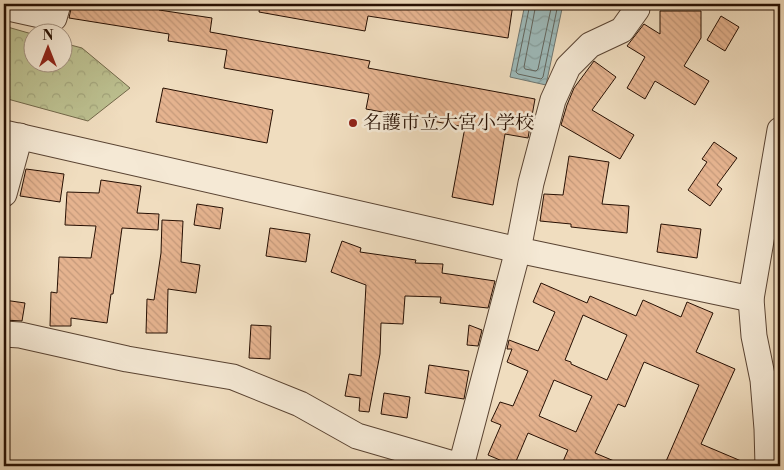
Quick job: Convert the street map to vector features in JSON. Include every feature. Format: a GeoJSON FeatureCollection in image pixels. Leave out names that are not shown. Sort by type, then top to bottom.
{"type":"FeatureCollection","features":[{"type":"Feature","properties":{"kind":"street"},"geometry":{"type":"LineString","coordinates":[[4,7],[54,18],[58,4]]}},
{"type":"Feature","properties":{"kind":"street"},"geometry":{"type":"LineString","coordinates":[[4,334],[20,335],[127,359],[232,377],[300,404],[357,436],[461,466],[518,250],[531,183],[553,100],[568,67],[590,45],[622,30],[637,8],[637,4]]}},
{"type":"Feature","properties":{"kind":"street"},"geometry":{"type":"LineString","coordinates":[[768,466],[763,380],[754,336],[751,299],[780,130]]}},
{"type":"Feature","properties":{"kind":"street"},"geometry":{"type":"LineString","coordinates":[[4,194],[12,134],[518,250],[751,299]]}},
{"type":"Feature","properties":{"kind":"green space"},"geometry":{"type":"Polygon","coordinates":[[[4,26],[22,31],[22,72],[72,72],[72,45],[82,48],[130,88],[88,121],[4,98],[4,26]]]}},
{"type":"Feature","properties":{"kind":"water"},"geometry":{"type":"Polygon","coordinates":[[[525,4],[563,4],[546,85],[510,77],[525,4]]]}},
{"type":"Feature","properties":{"kind":"building"},"geometry":{"type":"Polygon","coordinates":[[[72,4],[160,4],[159,10],[212,18],[210,32],[370,61],[368,68],[535,99],[528,138],[505,134],[493,205],[452,197],[465,127],[366,109],[369,94],[224,68],[227,50],[168,41],[169,34],[69,18],[72,4]]]}},
{"type":"Feature","properties":{"kind":"building"},"geometry":{"type":"Polygon","coordinates":[[[260,4],[513,4],[508,38],[368,16],[365,31],[259,12],[260,4]]]}},
{"type":"Feature","properties":{"kind":"building"},"geometry":{"type":"Polygon","coordinates":[[[660,11],[701,11],[701,38],[684,66],[709,81],[695,105],[655,81],[645,99],[627,88],[645,57],[627,46],[644,24],[660,34],[660,11]]]}},
{"type":"Feature","properties":{"kind":"building"},"geometry":{"type":"Polygon","coordinates":[[[721,16],[739,27],[725,51],[707,40],[721,16]]]}},
{"type":"Feature","properties":{"kind":"building"},"geometry":{"type":"Polygon","coordinates":[[[594,61],[616,77],[592,110],[634,135],[620,159],[561,125],[574,88],[594,61]]]}},
{"type":"Feature","properties":{"kind":"building"},"geometry":{"type":"Polygon","coordinates":[[[163,88],[273,110],[267,143],[156,122],[163,88]]]}},
{"type":"Feature","properties":{"kind":"building"},"geometry":{"type":"Polygon","coordinates":[[[714,142],[737,158],[717,185],[722,189],[710,206],[688,190],[707,162],[702,159],[714,142]]]}},
{"type":"Feature","properties":{"kind":"building"},"geometry":{"type":"Polygon","coordinates":[[[569,156],[609,162],[602,204],[629,206],[627,233],[571,227],[571,224],[540,221],[544,194],[563,195],[569,156]]]}},
{"type":"Feature","properties":{"kind":"building"},"geometry":{"type":"Polygon","coordinates":[[[26,169],[64,174],[60,202],[20,196],[26,169]]]}},
{"type":"Feature","properties":{"kind":"building"},"geometry":{"type":"Polygon","coordinates":[[[101,180],[141,186],[137,213],[159,214],[158,230],[122,228],[107,323],[71,318],[71,326],[50,326],[51,292],[57,293],[59,257],[91,258],[96,226],[65,225],[67,192],[99,193],[101,180]]]}},
{"type":"Feature","properties":{"kind":"building"},"geometry":{"type":"Polygon","coordinates":[[[197,204],[223,208],[220,229],[194,225],[197,204]]]}},
{"type":"Feature","properties":{"kind":"building"},"geometry":{"type":"Polygon","coordinates":[[[162,220],[183,221],[181,262],[200,265],[196,293],[168,289],[167,333],[146,333],[147,299],[154,300],[161,253],[162,220]]]}},
{"type":"Feature","properties":{"kind":"building"},"geometry":{"type":"Polygon","coordinates":[[[661,224],[701,229],[697,258],[657,252],[661,224]]]}},
{"type":"Feature","properties":{"kind":"building"},"geometry":{"type":"Polygon","coordinates":[[[270,228],[310,234],[306,262],[266,256],[270,228]]]}},
{"type":"Feature","properties":{"kind":"building"},"geometry":{"type":"Polygon","coordinates":[[[342,241],[361,248],[360,252],[416,260],[415,263],[443,264],[442,273],[495,281],[488,308],[440,303],[441,297],[405,296],[403,324],[381,323],[380,354],[369,412],[359,411],[360,398],[345,396],[349,374],[361,376],[366,285],[331,272],[342,241]]]}},
{"type":"Feature","properties":{"kind":"building"},"geometry":{"type":"Polygon","coordinates":[[[541,283],[587,303],[590,296],[636,316],[643,300],[681,317],[687,302],[713,313],[696,352],[735,369],[701,444],[753,466],[701,466],[688,461],[686,466],[664,466],[699,385],[644,362],[625,407],[618,404],[595,453],[626,466],[561,466],[568,450],[528,433],[514,466],[488,455],[501,425],[491,421],[500,402],[513,406],[528,371],[507,362],[512,349],[507,349],[509,340],[538,351],[555,312],[533,302],[541,283]],[[583,315],[565,360],[607,380],[627,335],[583,315]],[[554,380],[539,416],[576,432],[592,396],[554,380]]]}},
{"type":"Feature","properties":{"kind":"building"},"geometry":{"type":"Polygon","coordinates":[[[4,300],[25,303],[22,321],[4,320],[4,300]]]}},
{"type":"Feature","properties":{"kind":"building"},"geometry":{"type":"Polygon","coordinates":[[[251,325],[271,326],[270,359],[249,358],[251,325]]]}},
{"type":"Feature","properties":{"kind":"building"},"geometry":{"type":"Polygon","coordinates":[[[469,325],[482,330],[478,346],[467,345],[469,325]]]}},
{"type":"Feature","properties":{"kind":"building"},"geometry":{"type":"Polygon","coordinates":[[[429,365],[469,371],[464,399],[425,393],[429,365]]]}},
{"type":"Feature","properties":{"kind":"building"},"geometry":{"type":"Polygon","coordinates":[[[384,393],[410,397],[407,418],[381,414],[384,393]]]}},
{"type":"Feature","properties":{"kind":"place","name":"名護市立大宮小学校"},"geometry":{"type":"Point","coordinates":[353,123]}}]}
